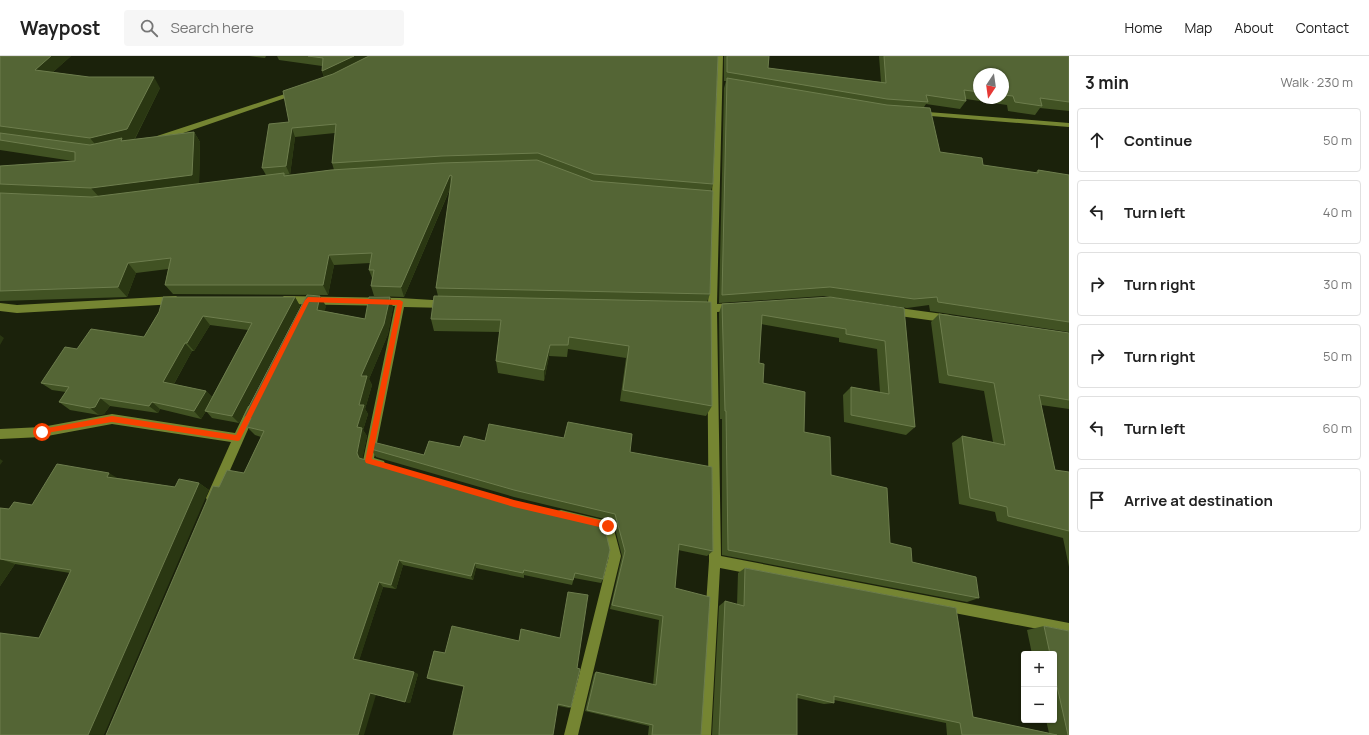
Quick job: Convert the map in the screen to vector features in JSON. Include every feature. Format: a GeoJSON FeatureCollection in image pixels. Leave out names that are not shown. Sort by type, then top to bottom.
{"type":"FeatureCollection","features":[{"type":"Feature","properties":{"kind":"street"},"geometry":{"type":"LineString","coordinates":[[704,735],[715,561],[710,196],[723,83],[720,56]]}},
{"type":"Feature","properties":{"kind":"street"},"geometry":{"type":"LineString","coordinates":[[151,140],[302,90]]}},
{"type":"Feature","properties":{"kind":"street"},"geometry":{"type":"LineString","coordinates":[[913,113],[1069,125]]}},
{"type":"Feature","properties":{"kind":"street"},"geometry":{"type":"LineString","coordinates":[[0,307],[17,309],[186,300]]}},
{"type":"Feature","properties":{"kind":"street"},"geometry":{"type":"LineString","coordinates":[[277,300],[455,304]]}},
{"type":"Feature","properties":{"kind":"street"},"geometry":{"type":"LineString","coordinates":[[301,314],[308,300]]}},
{"type":"Feature","properties":{"kind":"street"},"geometry":{"type":"LineString","coordinates":[[391,468],[368,461],[400,302]]}},
{"type":"Feature","properties":{"kind":"street"},"geometry":{"type":"LineString","coordinates":[[689,309],[712,309],[743,306]]}},
{"type":"Feature","properties":{"kind":"street"},"geometry":{"type":"LineString","coordinates":[[879,309],[957,320]]}},
{"type":"Feature","properties":{"kind":"street"},"geometry":{"type":"LineString","coordinates":[[207,510],[238,438],[259,396]]}},
{"type":"Feature","properties":{"kind":"street"},"geometry":{"type":"LineString","coordinates":[[0,434],[42,432],[112,419],[238,438]]}},
{"type":"Feature","properties":{"kind":"street"},"geometry":{"type":"LineString","coordinates":[[550,512],[608,526],[615,556],[571,735]]}},
{"type":"Feature","properties":{"kind":"street"},"geometry":{"type":"LineString","coordinates":[[715,561],[1069,629]]}},
{"type":"Feature","properties":{"kind":"building"},"geometry":{"type":"Polygon","coordinates":[[[0,56],[51,56],[35,70],[89,77],[154,77],[127,129],[90,138],[0,126],[0,56]]]}},
{"type":"Feature","properties":{"kind":"building"},"geometry":{"type":"Polygon","coordinates":[[[308,56],[354,56],[322,71],[323,58],[308,56]]]}},
{"type":"Feature","properties":{"kind":"building"},"geometry":{"type":"Polygon","coordinates":[[[369,56],[718,56],[713,184],[594,174],[538,153],[442,156],[332,163],[336,124],[292,128],[286,166],[262,168],[269,124],[289,122],[283,91],[333,74],[369,56]]]}},
{"type":"Feature","properties":{"kind":"building"},"geometry":{"type":"Polygon","coordinates":[[[727,56],[769,56],[768,68],[886,83],[884,56],[1069,56],[1069,102],[1040,98],[1042,106],[1015,102],[1013,96],[1009,96],[1009,68],[973,68],[973,91],[964,90],[966,101],[926,95],[928,102],[887,99],[727,72],[727,56]]]}},
{"type":"Feature","properties":{"kind":"building"},"geometry":{"type":"Polygon","coordinates":[[[727,78],[887,105],[930,108],[940,152],[982,158],[983,165],[1038,173],[1038,170],[1069,175],[1069,322],[938,302],[937,297],[914,299],[830,287],[722,295],[727,78]]]}},
{"type":"Feature","properties":{"kind":"building"},"geometry":{"type":"Polygon","coordinates":[[[194,132],[192,175],[91,188],[0,184],[0,166],[75,161],[75,152],[0,140],[0,133],[90,145],[122,138],[121,141],[194,132]]]}},
{"type":"Feature","properties":{"kind":"building"},"geometry":{"type":"Polygon","coordinates":[[[537,160],[593,181],[713,191],[710,294],[436,288],[452,176],[450,175],[401,287],[371,286],[374,270],[369,270],[372,253],[329,255],[323,285],[165,285],[171,258],[128,263],[118,287],[0,291],[0,193],[92,197],[284,173],[284,176],[331,170],[441,163],[537,160]]]}},
{"type":"Feature","properties":{"kind":"building"},"geometry":{"type":"Polygon","coordinates":[[[307,295],[320,296],[317,310],[365,319],[369,297],[390,297],[384,324],[361,376],[367,376],[359,405],[364,405],[357,427],[362,428],[357,453],[359,458],[513,503],[604,525],[610,550],[603,579],[575,573],[573,580],[524,570],[523,573],[475,563],[471,576],[399,560],[391,585],[379,582],[353,659],[414,672],[405,702],[370,693],[358,735],[106,735],[213,486],[219,487],[227,470],[244,473],[264,431],[247,427],[251,418],[244,416],[307,295]]]}},
{"type":"Feature","properties":{"kind":"building"},"geometry":{"type":"Polygon","coordinates":[[[434,296],[711,302],[712,406],[623,390],[629,346],[569,337],[568,345],[550,345],[544,370],[496,361],[501,320],[431,319],[434,296]]]}},
{"type":"Feature","properties":{"kind":"building"},"geometry":{"type":"Polygon","coordinates":[[[163,297],[295,297],[232,416],[205,411],[252,323],[203,316],[187,343],[185,343],[163,382],[206,391],[194,411],[152,402],[149,406],[100,398],[95,407],[90,408],[59,402],[69,387],[41,383],[65,347],[77,349],[91,329],[144,337],[159,312],[163,297]]]}},
{"type":"Feature","properties":{"kind":"building"},"geometry":{"type":"Polygon","coordinates":[[[830,297],[904,308],[915,427],[851,415],[851,387],[889,394],[885,341],[846,334],[846,329],[762,315],[759,363],[764,364],[763,383],[805,392],[804,432],[830,437],[831,475],[887,488],[890,543],[911,548],[912,562],[976,577],[979,598],[728,550],[726,411],[722,304],[830,297]]]}},
{"type":"Feature","properties":{"kind":"building"},"geometry":{"type":"Polygon","coordinates":[[[939,314],[1069,333],[1069,400],[1039,395],[1055,470],[1069,472],[1069,531],[1008,516],[1007,507],[970,498],[962,436],[1005,445],[994,383],[948,375],[939,314]]]}},
{"type":"Feature","properties":{"kind":"building"},"geometry":{"type":"Polygon","coordinates":[[[568,422],[632,434],[630,452],[712,467],[713,551],[679,544],[675,588],[710,597],[701,735],[652,735],[653,725],[587,710],[596,672],[656,685],[663,616],[612,605],[625,551],[615,514],[514,490],[371,449],[373,442],[424,455],[429,441],[460,447],[464,436],[485,441],[489,424],[564,438],[568,422]]]}},
{"type":"Feature","properties":{"kind":"building"},"geometry":{"type":"Polygon","coordinates":[[[57,464],[109,473],[107,477],[175,487],[179,479],[199,483],[88,735],[0,735],[0,633],[39,638],[71,570],[0,559],[0,508],[9,509],[14,502],[32,505],[57,464]]]}},
{"type":"Feature","properties":{"kind":"building"},"geometry":{"type":"Polygon","coordinates":[[[745,568],[956,608],[973,717],[1057,735],[962,735],[960,723],[834,696],[834,703],[797,694],[797,735],[719,735],[725,601],[744,606],[745,568]]]}},
{"type":"Feature","properties":{"kind":"building"},"geometry":{"type":"Polygon","coordinates":[[[568,592],[588,595],[577,668],[580,669],[571,707],[558,704],[553,735],[453,735],[464,686],[427,678],[434,651],[445,653],[452,626],[519,641],[521,629],[560,638],[568,592]]]}},
{"type":"Feature","properties":{"kind":"building"},"geometry":{"type":"Polygon","coordinates":[[[1044,626],[1069,631],[1069,735],[1057,686],[1057,651],[1049,651],[1044,626]]]}},
{"type":"Feature","properties":{"kind":"route"},"geometry":{"type":"LineString","coordinates":[[42,432],[112,419],[238,438],[308,300],[400,302],[368,461],[514,504],[608,526]]}}]}
